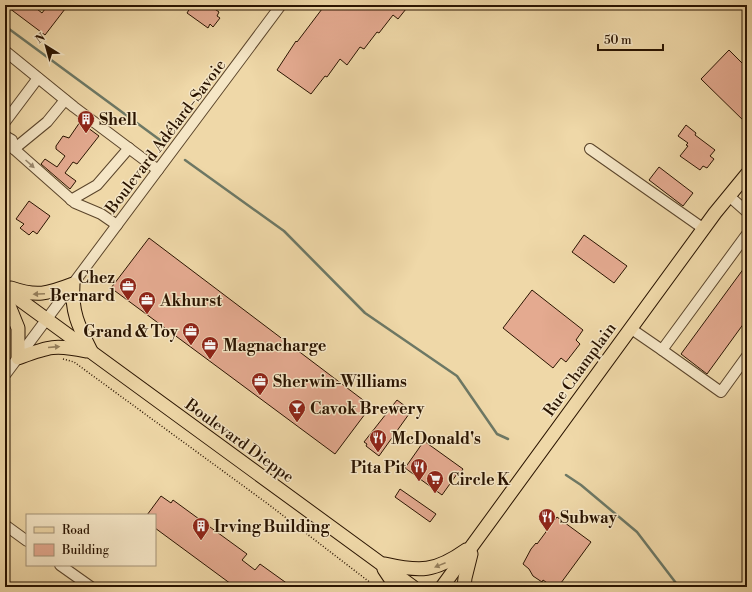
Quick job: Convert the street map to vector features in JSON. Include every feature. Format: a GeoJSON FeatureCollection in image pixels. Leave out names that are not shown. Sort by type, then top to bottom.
{"type":"FeatureCollection","features":[{"type":"Feature","properties":{"kind":"main road","name":"Rue Champlain"},"geometry":{"type":"LineString","coordinates":[[442,587],[474,545],[630,328],[747,174]]}},
{"type":"Feature","properties":{"kind":"main road"},"geometry":{"type":"LineString","coordinates":[[5,288],[26,294],[38,295],[50,293],[73,284],[72,298],[75,317],[92,353]]}},
{"type":"Feature","properties":{"kind":"main road","name":"Boulevard Dieppe"},"geometry":{"type":"LineString","coordinates":[[5,288],[413,587]]}},
{"type":"Feature","properties":{"kind":"main road"},"geometry":{"type":"LineString","coordinates":[[5,296],[18,328],[18,358],[47,347],[57,346],[92,353]]}},
{"type":"Feature","properties":{"kind":"main road"},"geometry":{"type":"LineString","coordinates":[[380,562],[408,569],[430,569],[448,562],[474,545]]}},
{"type":"Feature","properties":{"kind":"main road"},"geometry":{"type":"LineString","coordinates":[[464,587],[466,570],[474,545]]}},
{"type":"Feature","properties":{"kind":"main road"},"geometry":{"type":"LineString","coordinates":[[380,562],[396,587]]}},
{"type":"Feature","properties":{"kind":"street","name":"Boulevard Adélard-Savoie"},"geometry":{"type":"LineString","coordinates":[[18,358],[42,316],[73,284],[276,7]]}},
{"type":"Feature","properties":{"kind":"street"},"geometry":{"type":"LineString","coordinates":[[5,51],[65,100],[158,170]]}},
{"type":"Feature","properties":{"kind":"street"},"geometry":{"type":"LineString","coordinates":[[5,122],[38,78]]}},
{"type":"Feature","properties":{"kind":"street"},"geometry":{"type":"LineString","coordinates":[[14,149],[47,122],[65,100]]}},
{"type":"Feature","properties":{"kind":"street"},"geometry":{"type":"LineString","coordinates":[[5,136],[12,140],[14,149],[71,200],[88,210],[101,214],[117,225]]}},
{"type":"Feature","properties":{"kind":"street"},"geometry":{"type":"LineString","coordinates":[[71,200],[98,185],[129,148]]}},
{"type":"Feature","properties":{"kind":"street"},"geometry":{"type":"LineString","coordinates":[[590,149],[704,229]]}},
{"type":"Feature","properties":{"kind":"street"},"geometry":{"type":"LineString","coordinates":[[729,196],[747,212]]}},
{"type":"Feature","properties":{"kind":"street"},"geometry":{"type":"LineString","coordinates":[[662,350],[747,234]]}},
{"type":"Feature","properties":{"kind":"street"},"geometry":{"type":"LineString","coordinates":[[630,328],[722,392],[747,356]]}},
{"type":"Feature","properties":{"kind":"street"},"geometry":{"type":"LineString","coordinates":[[5,375],[18,358]]}},
{"type":"Feature","properties":{"kind":"street"},"geometry":{"type":"LineString","coordinates":[[5,525],[26,540]]}},
{"type":"Feature","properties":{"kind":"street"},"geometry":{"type":"LineString","coordinates":[[61,566],[91,587]]}},
{"type":"Feature","properties":{"kind":"path"},"geometry":{"type":"LineString","coordinates":[[61,358],[74,362],[268,504],[376,587]]}},
{"type":"Feature","properties":{"kind":"building"},"geometry":{"type":"Polygon","coordinates":[[[5,5],[32,5],[42,13],[48,5],[60,5],[65,9],[45,35],[5,5]]]}},
{"type":"Feature","properties":{"kind":"building"},"geometry":{"type":"Polygon","coordinates":[[[192,5],[209,5],[219,12],[217,16],[220,18],[213,27],[210,24],[208,28],[187,13],[192,5]]]}},
{"type":"Feature","properties":{"kind":"building"},"geometry":{"type":"Polygon","coordinates":[[[325,5],[400,5],[406,9],[398,19],[393,15],[364,49],[360,47],[347,65],[340,59],[327,77],[325,76],[311,94],[277,70],[296,41],[297,42],[325,5]]]}},
{"type":"Feature","properties":{"kind":"building"},"geometry":{"type":"Polygon","coordinates":[[[729,50],[747,68],[747,124],[701,79],[729,50]]]}},
{"type":"Feature","properties":{"kind":"building","name":"Shell"},"geometry":{"type":"Polygon","coordinates":[[[80,122],[99,136],[77,164],[73,162],[65,173],[76,181],[70,189],[41,164],[45,159],[57,167],[65,156],[56,149],[56,146],[63,136],[69,138],[80,122]]]}},
{"type":"Feature","properties":{"kind":"building"},"geometry":{"type":"Polygon","coordinates":[[[686,125],[696,133],[695,135],[715,150],[710,156],[714,159],[707,168],[703,166],[700,170],[680,156],[688,146],[686,145],[688,143],[678,136],[686,125]]]}},
{"type":"Feature","properties":{"kind":"building"},"geometry":{"type":"Polygon","coordinates":[[[659,167],[693,193],[683,206],[649,180],[659,167]]]}},
{"type":"Feature","properties":{"kind":"building"},"geometry":{"type":"Polygon","coordinates":[[[29,201],[50,216],[37,234],[33,231],[29,235],[20,228],[24,224],[16,219],[29,201]]]}},
{"type":"Feature","properties":{"kind":"building"},"geometry":{"type":"Polygon","coordinates":[[[584,235],[627,266],[614,283],[572,252],[584,235]]]}},
{"type":"Feature","properties":{"kind":"building"},"geometry":{"type":"Polygon","coordinates":[[[149,238],[371,406],[335,454],[111,288],[149,238]]]}},
{"type":"Feature","properties":{"kind":"building"},"geometry":{"type":"Polygon","coordinates":[[[747,264],[747,319],[707,374],[681,354],[747,264]]]}},
{"type":"Feature","properties":{"kind":"building"},"geometry":{"type":"Polygon","coordinates":[[[532,290],[583,330],[576,340],[580,344],[566,362],[561,358],[553,368],[503,328],[532,290]]]}},
{"type":"Feature","properties":{"kind":"building"},"geometry":{"type":"Polygon","coordinates":[[[397,400],[409,409],[407,412],[409,414],[379,456],[366,446],[367,444],[364,442],[397,400]]]}},
{"type":"Feature","properties":{"kind":"building"},"geometry":{"type":"Polygon","coordinates":[[[424,441],[463,469],[459,475],[457,474],[442,495],[405,468],[424,441]]]}},
{"type":"Feature","properties":{"kind":"building"},"geometry":{"type":"Polygon","coordinates":[[[400,489],[436,514],[430,522],[395,497],[400,489]]]}},
{"type":"Feature","properties":{"kind":"building","name":"Irving Building"},"geometry":{"type":"Polygon","coordinates":[[[161,496],[171,503],[173,500],[247,554],[242,560],[255,570],[260,564],[292,587],[228,587],[231,584],[156,529],[156,514],[148,514],[161,496]]]}},
{"type":"Feature","properties":{"kind":"building"},"geometry":{"type":"Polygon","coordinates":[[[557,517],[591,542],[558,587],[553,587],[543,580],[542,582],[533,576],[529,569],[523,564],[531,549],[536,543],[537,544],[557,517]]]}},
{"type":"Feature","properties":{"kind":"waterway"},"geometry":{"type":"LineString","coordinates":[[5,26],[160,140]]}},
{"type":"Feature","properties":{"kind":"waterway"},"geometry":{"type":"LineString","coordinates":[[185,160],[284,231],[365,313],[457,376],[497,434],[508,439]]}},
{"type":"Feature","properties":{"kind":"waterway"},"geometry":{"type":"LineString","coordinates":[[566,475],[581,485],[637,532],[679,587]]}},
{"type":"Feature","properties":{"kind":"place","name":"Shell"},"geometry":{"type":"Point","coordinates":[86,134]}},
{"type":"Feature","properties":{"kind":"place","name":"Chez Bernard"},"geometry":{"type":"Point","coordinates":[128,301]}},
{"type":"Feature","properties":{"kind":"place","name":"Akhurst"},"geometry":{"type":"Point","coordinates":[147,315]}},
{"type":"Feature","properties":{"kind":"place","name":"Grand & Toy"},"geometry":{"type":"Point","coordinates":[191,346]}},
{"type":"Feature","properties":{"kind":"place","name":"Magnacharge"},"geometry":{"type":"Point","coordinates":[210,360]}},
{"type":"Feature","properties":{"kind":"place","name":"Sherwin-Williams"},"geometry":{"type":"Point","coordinates":[260,396]}},
{"type":"Feature","properties":{"kind":"place","name":"Cavok Brewery"},"geometry":{"type":"Point","coordinates":[297,423]}},
{"type":"Feature","properties":{"kind":"place","name":"McDonald's"},"geometry":{"type":"Point","coordinates":[378,453]}},
{"type":"Feature","properties":{"kind":"place","name":"Pita Pit"},"geometry":{"type":"Point","coordinates":[419,482]}},
{"type":"Feature","properties":{"kind":"place","name":"Circle K"},"geometry":{"type":"Point","coordinates":[435,494]}},
{"type":"Feature","properties":{"kind":"place","name":"Subway"},"geometry":{"type":"Point","coordinates":[547,532]}},
{"type":"Feature","properties":{"kind":"place","name":"Irving Building"},"geometry":{"type":"Point","coordinates":[201,541]}}]}
